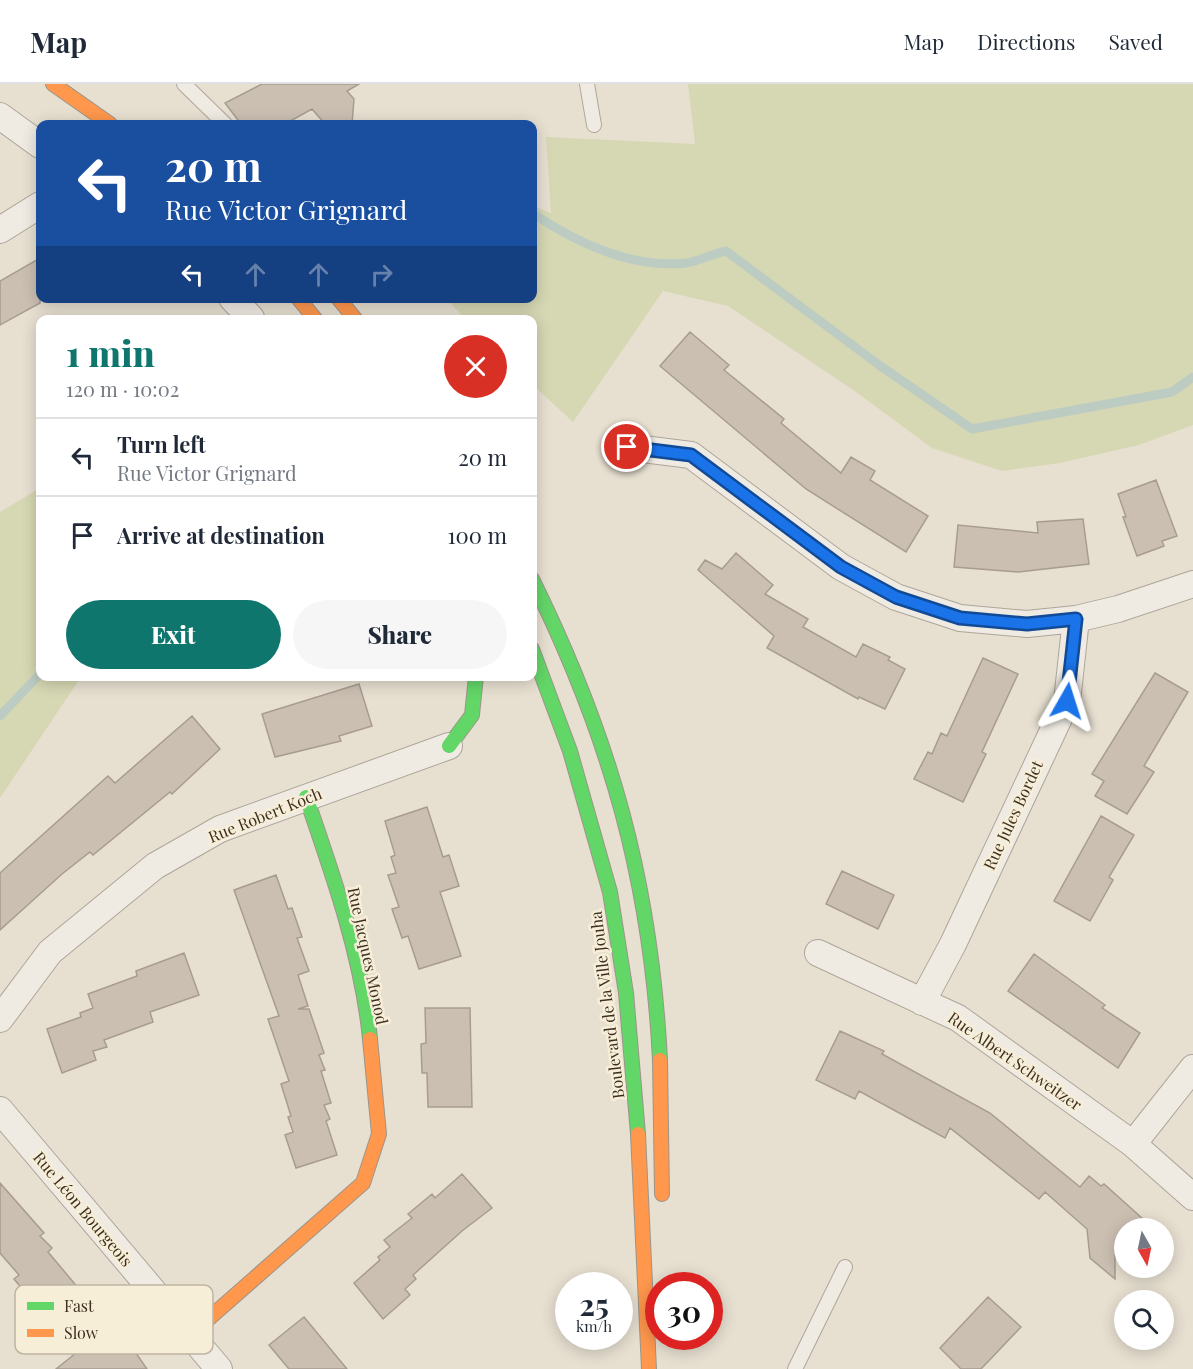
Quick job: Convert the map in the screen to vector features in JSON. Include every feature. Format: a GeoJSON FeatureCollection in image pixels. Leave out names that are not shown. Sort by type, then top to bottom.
{"type":"FeatureCollection","features":[{"type":"Feature","properties":{"kind":"main road"},"geometry":{"type":"LineString","coordinates":[[53,84],[104,120]]}},
{"type":"Feature","properties":{"kind":"main road"},"geometry":{"type":"LineString","coordinates":[[301,303],[312,315]]}},
{"type":"Feature","properties":{"kind":"main road"},"geometry":{"type":"LineString","coordinates":[[342,303],[352,315]]}},
{"type":"Feature","properties":{"kind":"main road"},"geometry":{"type":"LineString","coordinates":[[537,589],[568,651],[601,738],[621,802],[636,870],[655,992],[662,1090],[663,1206]]}},
{"type":"Feature","properties":{"kind":"main road","name":"Boulevard de la Ville Jouha"},"geometry":{"type":"LineString","coordinates":[[537,663],[586,799],[606,875],[619,939],[632,1060],[641,1183],[649,1369]]}},
{"type":"Feature","properties":{"kind":"main road"},"geometry":{"type":"LineString","coordinates":[[448,746],[466,729],[477,702],[476,681]]}},
{"type":"Feature","properties":{"kind":"main road","name":"Rue Jacques Monod"},"geometry":{"type":"LineString","coordinates":[[213,1315],[363,1183],[379,1134],[367,1010],[336,885],[306,797]]}},
{"type":"Feature","properties":{"kind":"street"},"geometry":{"type":"LineString","coordinates":[[0,116],[36,142]]}},
{"type":"Feature","properties":{"kind":"street"},"geometry":{"type":"LineString","coordinates":[[0,230],[36,208]]}},
{"type":"Feature","properties":{"kind":"street"},"geometry":{"type":"LineString","coordinates":[[237,303],[248,315]]}},
{"type":"Feature","properties":{"kind":"street"},"geometry":{"type":"LineString","coordinates":[[627,447],[691,455],[841,567],[896,597],[960,618],[1027,624],[1076,619],[1118,609],[1193,584]]}},
{"type":"Feature","properties":{"kind":"street","name":"Rue Jules Bordet"},"geometry":{"type":"LineString","coordinates":[[922,1002],[952,944],[1067,701],[1076,619]]}},
{"type":"Feature","properties":{"kind":"street","name":"Rue Robert Koch"},"geometry":{"type":"LineString","coordinates":[[0,1019],[50,952],[155,866],[220,830],[448,746]]}},
{"type":"Feature","properties":{"kind":"street","name":"Rue Albert Schweitzer"},"geometry":{"type":"LineString","coordinates":[[818,953],[958,1017],[1133,1144],[1193,1197]]}},
{"type":"Feature","properties":{"kind":"street"},"geometry":{"type":"LineString","coordinates":[[1133,1144],[1193,1068]]}},
{"type":"Feature","properties":{"kind":"street","name":"Rue Léon Bourgeois"},"geometry":{"type":"LineString","coordinates":[[0,1110],[148,1285]]}},
{"type":"Feature","properties":{"kind":"street","name":"Rue Léon Bourgeois"},"geometry":{"type":"LineString","coordinates":[[206,1354],[219,1369]]}},
{"type":"Feature","properties":{"kind":"lane"},"geometry":{"type":"LineString","coordinates":[[184,84],[221,120]]}},
{"type":"Feature","properties":{"kind":"lane"},"geometry":{"type":"LineString","coordinates":[[587,84],[594,125]]}},
{"type":"Feature","properties":{"kind":"lane"},"geometry":{"type":"LineString","coordinates":[[795,1369],[845,1267]]}},
{"type":"Feature","properties":{"kind":"green space"},"geometry":{"type":"Polygon","coordinates":[[[688,84],[1193,84],[1193,425],[1139,445],[1060,463],[1002,471],[932,448],[856,392],[728,306],[663,291],[573,422],[537,389],[537,315],[461,315],[451,303],[537,303],[537,208],[551,213],[546,137],[695,144],[688,84]]]}},
{"type":"Feature","properties":{"kind":"green space"},"geometry":{"type":"Polygon","coordinates":[[[36,490],[36,681],[78,681],[0,798],[0,512],[36,490]]]}},
{"type":"Feature","properties":{"kind":"building"},"geometry":{"type":"Polygon","coordinates":[[[262,84],[359,84],[347,91],[354,99],[352,120],[322,120],[312,109],[292,120],[238,120],[225,103],[262,84]]]}},
{"type":"Feature","properties":{"kind":"building"},"geometry":{"type":"Polygon","coordinates":[[[36,260],[36,303],[40,303],[0,325],[0,281],[36,260]]]}},
{"type":"Feature","properties":{"kind":"building"},"geometry":{"type":"Polygon","coordinates":[[[690,332],[729,365],[724,370],[784,419],[781,423],[841,473],[851,457],[875,471],[870,480],[928,516],[906,552],[806,489],[660,366],[690,332]]]}},
{"type":"Feature","properties":{"kind":"building"},"geometry":{"type":"Polygon","coordinates":[[[1156,480],[1177,536],[1162,541],[1164,546],[1137,556],[1123,517],[1126,517],[1118,494],[1156,480]]]}},
{"type":"Feature","properties":{"kind":"building"},"geometry":{"type":"Polygon","coordinates":[[[1083,519],[1089,564],[1018,572],[954,567],[958,525],[1038,533],[1037,522],[1083,519]]]}},
{"type":"Feature","properties":{"kind":"building"},"geometry":{"type":"Polygon","coordinates":[[[736,553],[773,585],[765,594],[808,619],[803,627],[856,657],[863,644],[890,657],[888,660],[905,669],[885,709],[859,697],[858,699],[767,648],[774,636],[698,570],[705,560],[722,569],[736,553]]]}},
{"type":"Feature","properties":{"kind":"building"},"geometry":{"type":"Polygon","coordinates":[[[983,658],[1018,674],[982,752],[986,754],[963,802],[914,779],[928,752],[932,754],[941,733],[947,736],[983,658]]]}},
{"type":"Feature","properties":{"kind":"building"},"geometry":{"type":"Polygon","coordinates":[[[1155,673],[1188,692],[1144,766],[1154,772],[1127,814],[1095,796],[1104,781],[1092,774],[1155,673]]]}},
{"type":"Feature","properties":{"kind":"building"},"geometry":{"type":"Polygon","coordinates":[[[359,684],[372,726],[339,736],[341,741],[275,757],[262,714],[359,684]]]}},
{"type":"Feature","properties":{"kind":"building"},"geometry":{"type":"Polygon","coordinates":[[[192,716],[220,749],[172,794],[170,792],[93,855],[90,852],[62,874],[0,930],[0,873],[108,776],[115,783],[192,716]]]}},
{"type":"Feature","properties":{"kind":"building"},"geometry":{"type":"Polygon","coordinates":[[[427,807],[443,857],[449,855],[459,886],[440,892],[461,956],[419,969],[408,936],[402,938],[392,909],[399,907],[388,875],[396,873],[391,857],[395,855],[385,821],[427,807]]]}},
{"type":"Feature","properties":{"kind":"building"},"geometry":{"type":"Polygon","coordinates":[[[1101,816],[1134,835],[1109,877],[1113,880],[1090,921],[1054,901],[1101,816]]]}},
{"type":"Feature","properties":{"kind":"building"},"geometry":{"type":"Polygon","coordinates":[[[842,871],[894,895],[878,929],[826,904],[842,871]]]}},
{"type":"Feature","properties":{"kind":"building"},"geometry":{"type":"Polygon","coordinates":[[[276,875],[288,909],[292,908],[302,937],[297,938],[309,971],[298,975],[308,1006],[298,1009],[309,1009],[324,1053],[319,1055],[325,1070],[321,1071],[331,1103],[324,1105],[330,1119],[326,1121],[337,1155],[296,1168],[285,1135],[293,1132],[288,1117],[291,1116],[281,1084],[289,1081],[268,1019],[279,1016],[234,890],[276,875]]]}},
{"type":"Feature","properties":{"kind":"building"},"geometry":{"type":"Polygon","coordinates":[[[184,953],[199,995],[150,1012],[153,1022],[104,1040],[107,1047],[93,1051],[96,1060],[62,1073],[47,1029],[81,1017],[80,1013],[93,1008],[88,994],[137,976],[136,971],[184,953]]]}},
{"type":"Feature","properties":{"kind":"building"},"geometry":{"type":"Polygon","coordinates":[[[1034,954],[1105,1005],[1102,1008],[1140,1033],[1118,1068],[1008,991],[1034,954]]]}},
{"type":"Feature","properties":{"kind":"building"},"geometry":{"type":"Polygon","coordinates":[[[425,1008],[470,1008],[472,1107],[428,1107],[427,1073],[422,1073],[421,1044],[426,1043],[425,1008]]]}},
{"type":"Feature","properties":{"kind":"building"},"geometry":{"type":"Polygon","coordinates":[[[840,1031],[884,1051],[882,1054],[990,1113],[1080,1187],[1089,1176],[1101,1186],[1104,1184],[1142,1218],[1114,1218],[1115,1279],[1090,1258],[1087,1229],[1045,1192],[1039,1199],[950,1128],[945,1138],[859,1091],[855,1099],[816,1080],[840,1031]]]}},
{"type":"Feature","properties":{"kind":"building"},"geometry":{"type":"Polygon","coordinates":[[[462,1174],[492,1208],[462,1231],[413,1275],[416,1279],[405,1289],[410,1295],[383,1319],[354,1283],[380,1260],[378,1257],[390,1247],[384,1240],[412,1218],[408,1214],[432,1194],[435,1198],[462,1174]]]}},
{"type":"Feature","properties":{"kind":"building"},"geometry":{"type":"Polygon","coordinates":[[[0,1183],[44,1233],[40,1236],[52,1248],[48,1252],[76,1285],[19,1285],[14,1279],[19,1275],[0,1253],[0,1183]]]}},
{"type":"Feature","properties":{"kind":"building"},"geometry":{"type":"Polygon","coordinates":[[[988,1297],[1021,1327],[981,1369],[961,1369],[940,1348],[988,1297]]]}},
{"type":"Feature","properties":{"kind":"building"},"geometry":{"type":"Polygon","coordinates":[[[304,1317],[347,1369],[289,1369],[269,1345],[304,1317]]]}},
{"type":"Feature","properties":{"kind":"building"},"geometry":{"type":"Polygon","coordinates":[[[75,1354],[137,1354],[147,1369],[56,1369],[75,1354]]]}},
{"type":"Feature","properties":{"kind":"waterway"},"geometry":{"type":"LineString","coordinates":[[537,216],[586,244],[605,252],[645,262],[686,263],[726,251],[879,365],[972,429],[1172,392],[1193,377]]}},
{"type":"Feature","properties":{"kind":"waterway"},"geometry":{"type":"LineString","coordinates":[[0,716],[36,678]]}},
{"type":"Feature","properties":{"kind":"traffic: fast"},"geometry":{"type":"LineString","coordinates":[[537,590],[584,697],[605,755],[622,813],[647,932],[660,1060]]}},
{"type":"Feature","properties":{"kind":"traffic: fast"},"geometry":{"type":"LineString","coordinates":[[537,662],[570,751],[610,892],[626,993],[638,1134]]}},
{"type":"Feature","properties":{"kind":"traffic: fast"},"geometry":{"type":"LineString","coordinates":[[449,746],[472,715],[475,681]]}},
{"type":"Feature","properties":{"kind":"traffic: fast"},"geometry":{"type":"LineString","coordinates":[[306,797],[345,916],[360,978],[370,1039]]}},
{"type":"Feature","properties":{"kind":"traffic: slow"},"geometry":{"type":"LineString","coordinates":[[53,84],[104,120]]}},
{"type":"Feature","properties":{"kind":"traffic: slow"},"geometry":{"type":"LineString","coordinates":[[302,303],[312,315]]}},
{"type":"Feature","properties":{"kind":"traffic: slow"},"geometry":{"type":"LineString","coordinates":[[342,303],[352,315]]}},
{"type":"Feature","properties":{"kind":"traffic: slow"},"geometry":{"type":"LineString","coordinates":[[213,1315],[363,1183],[379,1134],[370,1039]]}},
{"type":"Feature","properties":{"kind":"traffic: slow"},"geometry":{"type":"LineString","coordinates":[[660,1060],[662,1194]]}},
{"type":"Feature","properties":{"kind":"traffic: slow"},"geometry":{"type":"LineString","coordinates":[[638,1134],[649,1369]]}},
{"type":"Feature","properties":{"kind":"route"},"geometry":{"type":"LineString","coordinates":[[627,447],[691,455],[841,567],[896,597],[960,618],[1027,624],[1076,619],[1067,701]]}}]}
